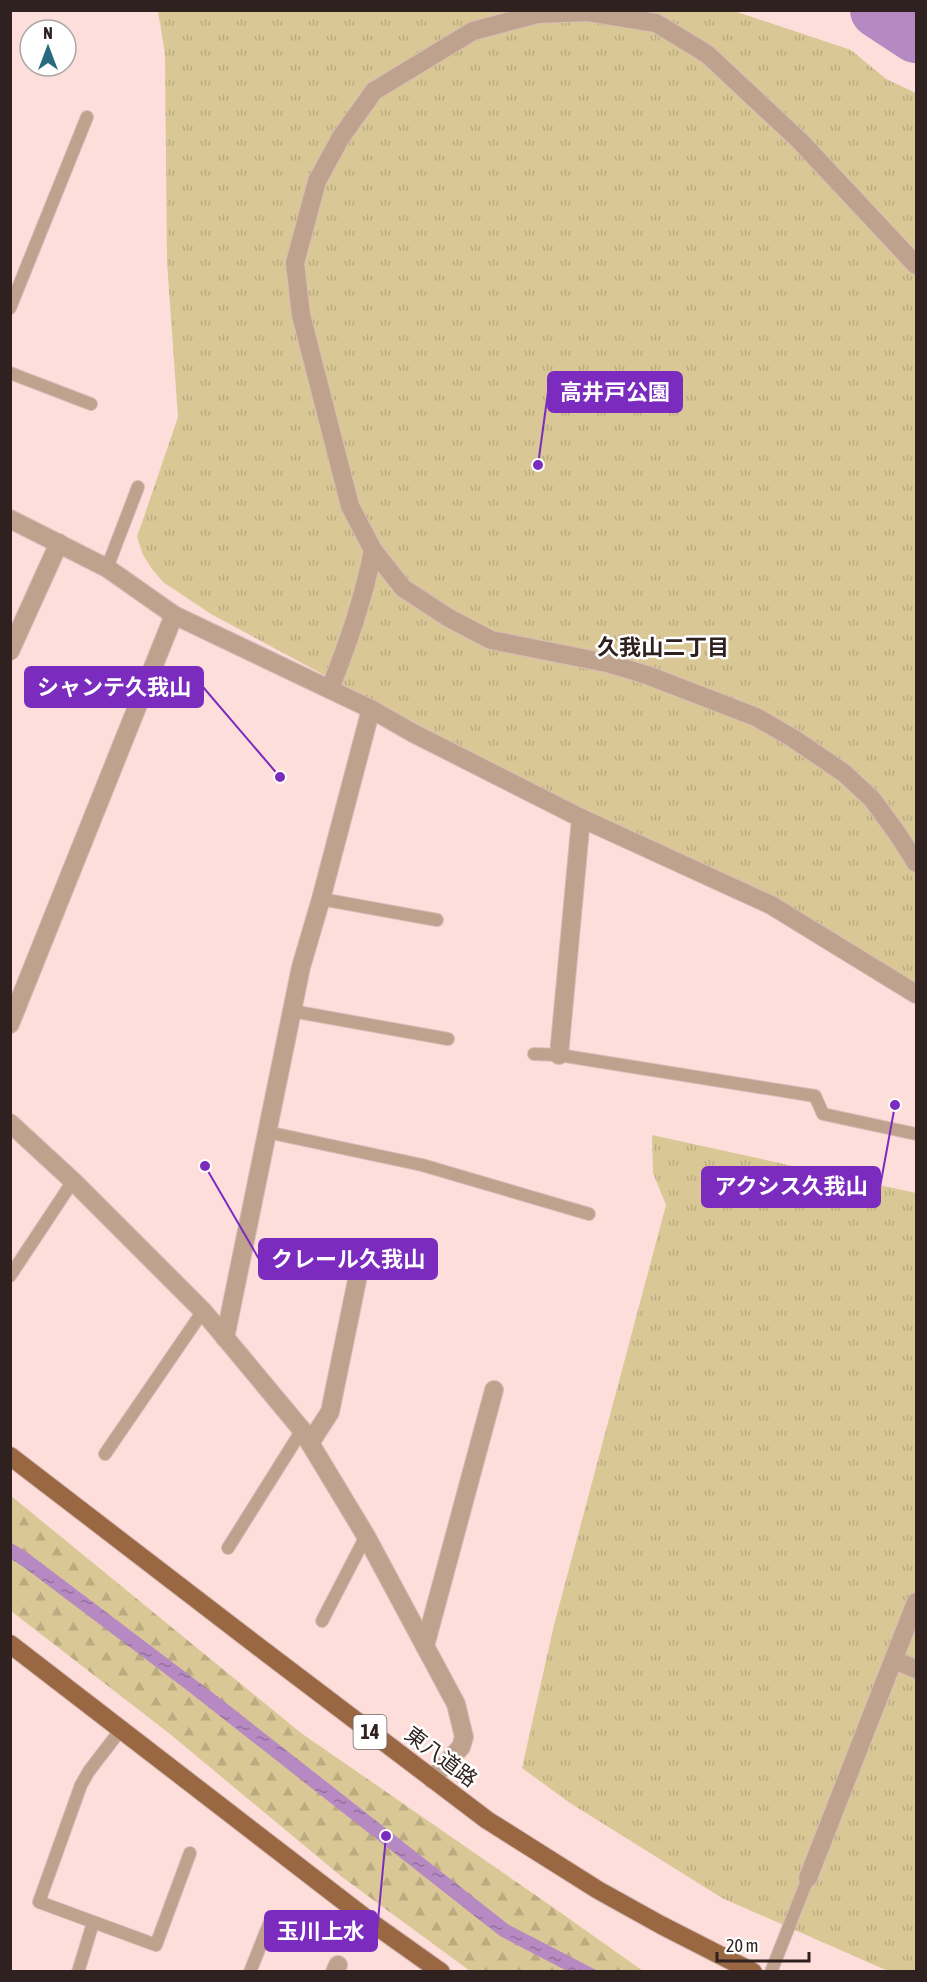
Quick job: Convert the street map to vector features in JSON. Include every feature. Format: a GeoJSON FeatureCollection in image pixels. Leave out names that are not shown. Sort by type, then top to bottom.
{"type":"FeatureCollection","features":[{"type":"Feature","properties":{"kind":"main road","name":"東八道路"},"geometry":{"type":"LineString","coordinates":[[10,1456],[487,1820],[598,1890],[661,1926],[753,1971]]}},
{"type":"Feature","properties":{"kind":"main road"},"geometry":{"type":"LineString","coordinates":[[10,1644],[122,1728],[363,1916],[441,1971]]}},
{"type":"Feature","properties":{"kind":"street"},"geometry":{"type":"LineString","coordinates":[[916,266],[800,141],[707,54],[656,23],[588,12],[537,14],[473,31],[374,91],[341,137],[317,181],[295,263],[301,315],[350,506],[373,550],[403,588],[449,618],[491,640],[607,663],[647,675],[756,717],[794,739],[844,773],[872,799],[916,863]]}},
{"type":"Feature","properties":{"kind":"street"},"geometry":{"type":"LineString","coordinates":[[10,519],[107,568],[174,615],[371,709],[412,733],[581,818],[771,905],[916,994]]}},
{"type":"Feature","properties":{"kind":"street"},"geometry":{"type":"LineString","coordinates":[[10,651],[59,543]]}},
{"type":"Feature","properties":{"kind":"street"},"geometry":{"type":"LineString","coordinates":[[330,689],[366,586],[373,550]]}},
{"type":"Feature","properties":{"kind":"street"},"geometry":{"type":"LineString","coordinates":[[10,1024],[174,615]]}},
{"type":"Feature","properties":{"kind":"street"},"geometry":{"type":"LineString","coordinates":[[225,1338],[300,967],[321,899],[371,709]]}},
{"type":"Feature","properties":{"kind":"street"},"geometry":{"type":"LineString","coordinates":[[559,1055],[581,818]]}},
{"type":"Feature","properties":{"kind":"street"},"geometry":{"type":"LineString","coordinates":[[10,1123],[73,1181],[203,1311],[306,1437],[366,1536],[456,1704],[464,1737],[461,1747],[432,1779]]}},
{"type":"Feature","properties":{"kind":"street"},"geometry":{"type":"LineString","coordinates":[[306,1437],[330,1412],[362,1256]]}},
{"type":"Feature","properties":{"kind":"street"},"geometry":{"type":"LineString","coordinates":[[425,1646],[494,1390]]}},
{"type":"Feature","properties":{"kind":"street"},"geometry":{"type":"LineString","coordinates":[[808,1878],[916,1602]]}},
{"type":"Feature","properties":{"kind":"street"},"geometry":{"type":"LineString","coordinates":[[894,1660],[916,1669]]}},
{"type":"Feature","properties":{"kind":"lane"},"geometry":{"type":"LineString","coordinates":[[10,308],[87,117]]}},
{"type":"Feature","properties":{"kind":"lane"},"geometry":{"type":"LineString","coordinates":[[10,373],[91,404]]}},
{"type":"Feature","properties":{"kind":"lane"},"geometry":{"type":"LineString","coordinates":[[107,568],[138,487]]}},
{"type":"Feature","properties":{"kind":"lane"},"geometry":{"type":"LineString","coordinates":[[321,899],[437,920]]}},
{"type":"Feature","properties":{"kind":"lane"},"geometry":{"type":"LineString","coordinates":[[292,1011],[448,1039]]}},
{"type":"Feature","properties":{"kind":"lane"},"geometry":{"type":"LineString","coordinates":[[534,1054],[559,1055],[815,1096],[823,1114],[916,1134]]}},
{"type":"Feature","properties":{"kind":"lane"},"geometry":{"type":"LineString","coordinates":[[267,1132],[422,1165],[589,1214]]}},
{"type":"Feature","properties":{"kind":"lane"},"geometry":{"type":"LineString","coordinates":[[10,1276],[73,1181]]}},
{"type":"Feature","properties":{"kind":"lane"},"geometry":{"type":"LineString","coordinates":[[105,1454],[203,1311]]}},
{"type":"Feature","properties":{"kind":"lane"},"geometry":{"type":"LineString","coordinates":[[228,1548],[306,1437]]}},
{"type":"Feature","properties":{"kind":"lane"},"geometry":{"type":"LineString","coordinates":[[322,1621],[366,1536]]}},
{"type":"Feature","properties":{"kind":"lane"},"geometry":{"type":"LineString","coordinates":[[122,1728],[88,1771],[81,1785],[39,1902],[156,1945],[190,1853]]}},
{"type":"Feature","properties":{"kind":"lane"},"geometry":{"type":"LineString","coordinates":[[771,1971],[808,1878]]}},
{"type":"Feature","properties":{"kind":"lane"},"geometry":{"type":"LineString","coordinates":[[250,1971],[272,1919]]}},
{"type":"Feature","properties":{"kind":"lane"},"geometry":{"type":"LineString","coordinates":[[78,1971],[93,1923]]}},
{"type":"Feature","properties":{"kind":"green space"},"geometry":{"type":"Polygon","coordinates":[[[158,11],[734,11],[851,50],[886,79],[916,93],[916,984],[774,897],[562,800],[211,614],[163,582],[152,569],[143,555],[137,537],[178,417],[167,262],[165,53],[158,11]]]}},
{"type":"Feature","properties":{"kind":"green space"},"geometry":{"type":"Polygon","coordinates":[[[652,1135],[916,1193],[916,1971],[888,1971],[722,1898],[570,1803],[522,1768],[554,1625],[666,1205],[653,1173],[652,1135]]]}},
{"type":"Feature","properties":{"kind":"green space"},"geometry":{"type":"Polygon","coordinates":[[[10,1495],[301,1733],[643,1971],[470,1971],[342,1877],[170,1734],[11,1611],[10,1495]]]}},
{"type":"Feature","properties":{"kind":"water"},"geometry":{"type":"Polygon","coordinates":[[[10,1542],[28,1553],[221,1699],[509,1925],[598,1971],[567,1971],[500,1936],[188,1691],[11,1559],[10,1542]]]}},
{"type":"Feature","properties":{"kind":"waterway"},"geometry":{"type":"LineString","coordinates":[[878,10],[916,35]]}},
{"type":"Feature","properties":{"kind":"place","name":"高井戸公園"},"geometry":{"type":"Point","coordinates":[538,465]}},
{"type":"Feature","properties":{"kind":"place","name":"シャンテ久我山"},"geometry":{"type":"Point","coordinates":[280,777]}},
{"type":"Feature","properties":{"kind":"place","name":"アクシス久我山"},"geometry":{"type":"Point","coordinates":[895,1105]}},
{"type":"Feature","properties":{"kind":"place","name":"クレール久我山"},"geometry":{"type":"Point","coordinates":[205,1166]}},
{"type":"Feature","properties":{"kind":"place","name":"玉川上水"},"geometry":{"type":"Point","coordinates":[386,1836]}},
{"type":"Feature","properties":{"kind":"district","name":"久我山二丁目"},"geometry":{"type":"Point","coordinates":[663,647]}}]}
